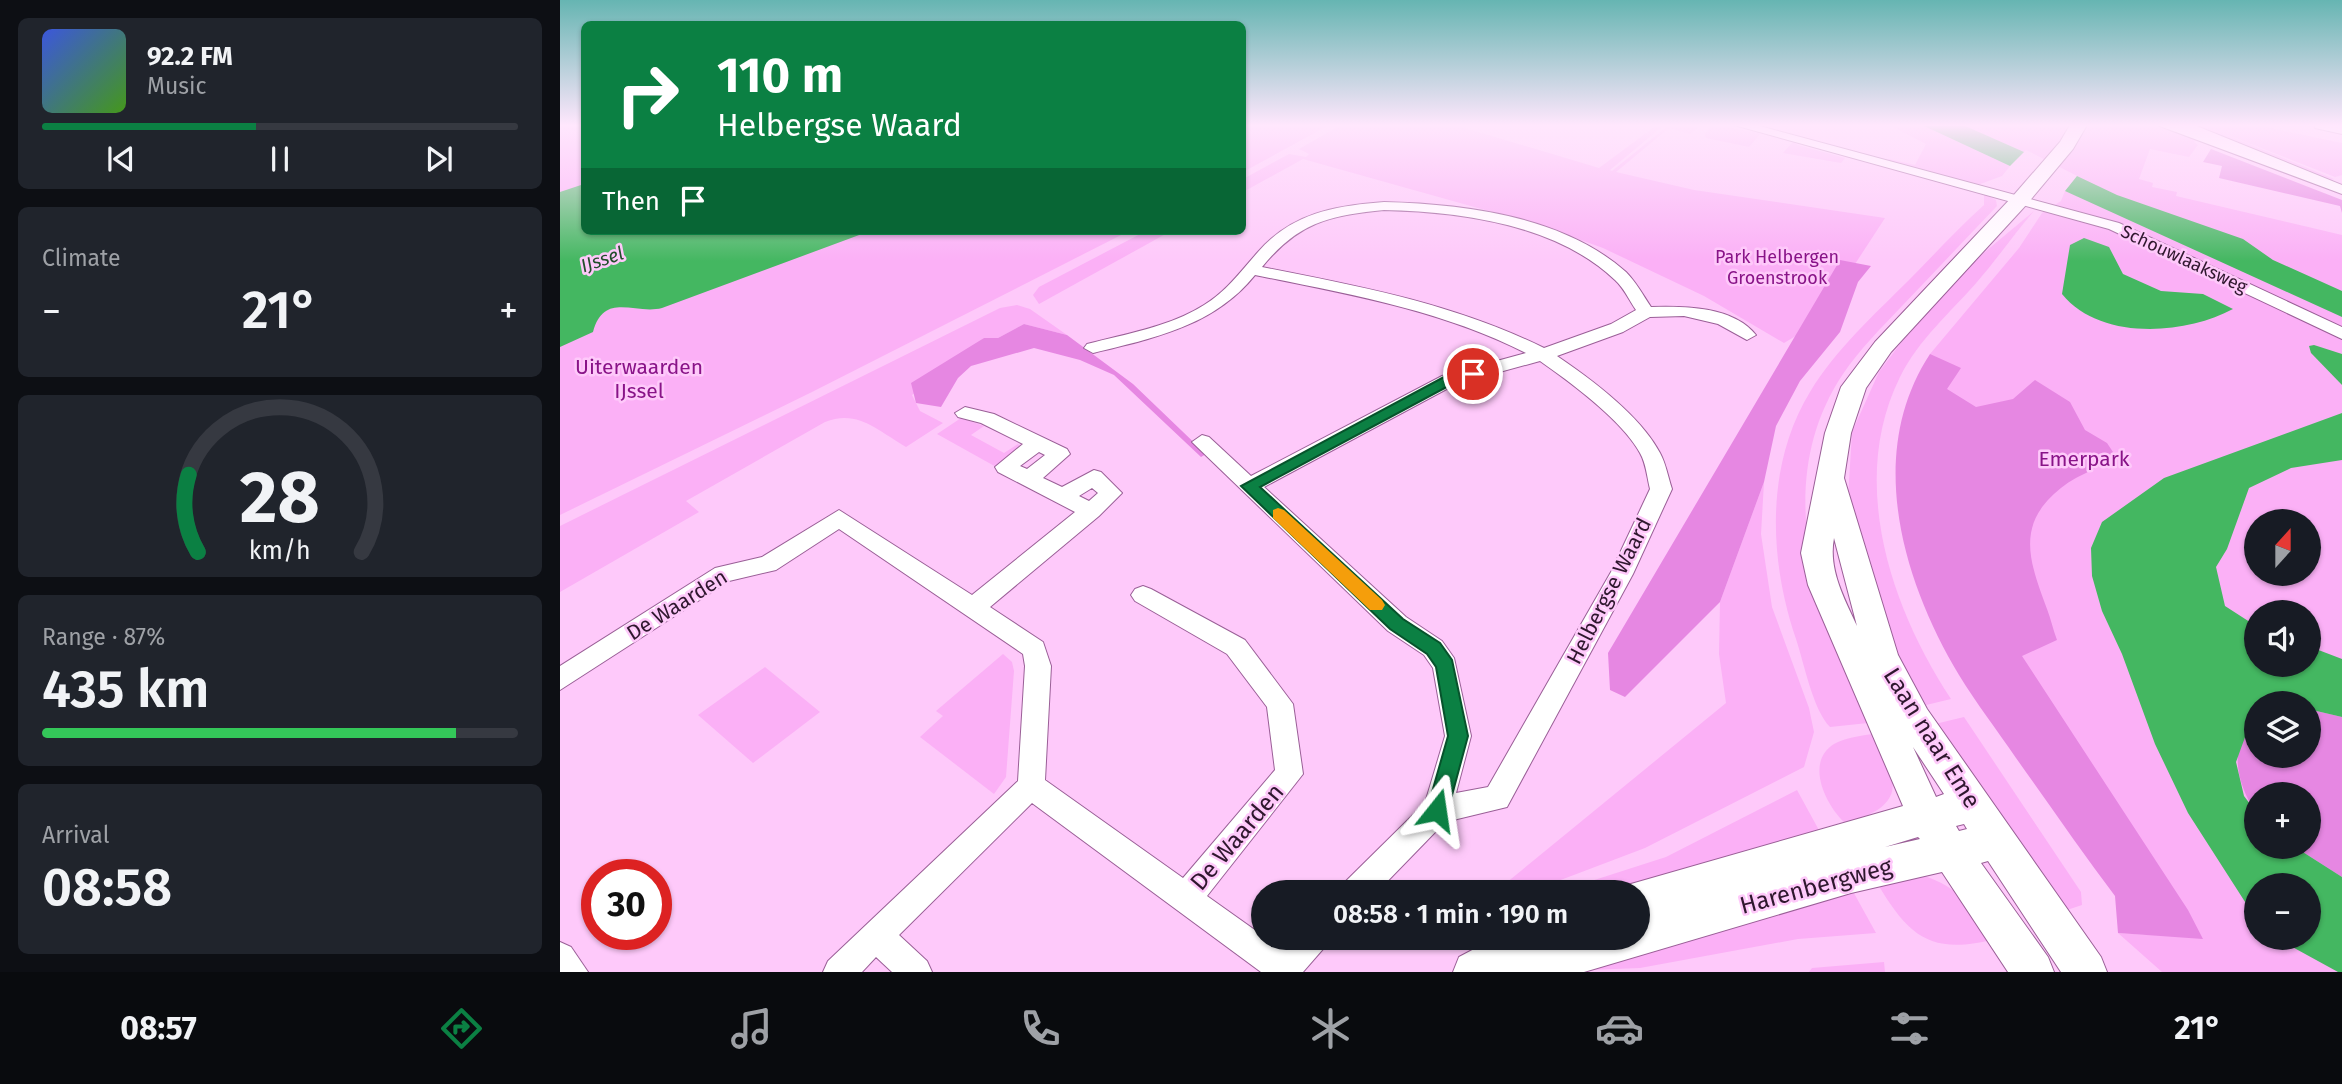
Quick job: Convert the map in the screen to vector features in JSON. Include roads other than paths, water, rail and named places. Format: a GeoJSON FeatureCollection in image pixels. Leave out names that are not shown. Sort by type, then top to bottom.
{"type":"FeatureCollection","features":[{"type":"Feature","properties":{"kind":"street","name":"Schouwlaaksweg"},"geometry":{"type":"LineString","coordinates":[[1909,170],[2113,226],[2342,334]]}},
{"type":"Feature","properties":{"kind":"street","name":"Laan naar Eme"},"geometry":{"type":"LineString","coordinates":[[2034,972],[1927,816],[1823,585],[1816,553],[1832,478],[1838,433],[1854,387],[1883,347],[2045,170]]}},
{"type":"Feature","properties":{"kind":"street"},"geometry":{"type":"LineString","coordinates":[[2291,170],[2342,190]]}},
{"type":"Feature","properties":{"kind":"street"},"geometry":{"type":"LineString","coordinates":[[1093,348],[1181,323],[1224,299],[1253,270],[1274,242],[1308,219],[1365,205],[1438,207],[1521,226],[1587,252],[1619,275],[1646,312]]}},
{"type":"Feature","properties":{"kind":"street","name":"Helbergse Waard"},"geometry":{"type":"LineString","coordinates":[[1253,270],[1362,292],[1474,321],[1545,354],[1611,406],[1649,452],[1661,489],[1622,574],[1497,799],[1437,810]]}},
{"type":"Feature","properties":{"kind":"street"},"geometry":{"type":"LineString","coordinates":[[1249,486],[1449,380],[1545,354],[1617,328],[1646,312],[1684,311],[1724,320],[1747,335]]}},
{"type":"Feature","properties":{"kind":"street"},"geometry":{"type":"LineString","coordinates":[[965,413],[988,418],[1038,443],[1005,467],[1091,511]]}},
{"type":"Feature","properties":{"kind":"street"},"geometry":{"type":"LineString","coordinates":[[1202,442],[1397,624],[1433,648],[1445,665],[1458,736],[1437,810],[1369,880]]}},
{"type":"Feature","properties":{"kind":"street"},"geometry":{"type":"LineString","coordinates":[[973,607],[1111,493],[1094,477],[1063,496]]}},
{"type":"Feature","properties":{"kind":"street","name":"Laan naar Eme"},"geometry":{"type":"LineString","coordinates":[[1832,478],[1882,656],[1915,720],[2086,972]]}},
{"type":"Feature","properties":{"kind":"street","name":"De Waarden"},"geometry":{"type":"LineString","coordinates":[[560,679],[723,574],[768,564],[839,518],[1034,649],[1038,666],[1031,786],[1285,970],[1302,950]]}},
{"type":"Feature","properties":{"kind":"street","name":"De Waarden"},"geometry":{"type":"LineString","coordinates":[[1143,595],[1236,647],[1280,704],[1289,774],[1186,898]]}},
{"type":"Feature","properties":{"kind":"street"},"geometry":{"type":"LineString","coordinates":[[839,972],[1031,786]]}},
{"type":"Feature","properties":{"kind":"street","name":"Harenbergweg"},"geometry":{"type":"LineString","coordinates":[[1650,897],[1972,804]]}},
{"type":"Feature","properties":{"kind":"street","name":"Harenbergweg"},"geometry":{"type":"LineString","coordinates":[[1650,932],[1852,874],[1996,841]]}},
{"type":"Feature","properties":{"kind":"street"},"geometry":{"type":"LineString","coordinates":[[876,936],[916,972]]}},
{"type":"Feature","properties":{"kind":"street"},"geometry":{"type":"LineString","coordinates":[[1511,962],[1563,957],[1587,950]]}},
{"type":"Feature","properties":{"kind":"street"},"geometry":{"type":"LineString","coordinates":[[560,958],[572,972]]}},
{"type":"Feature","properties":{"kind":"water"},"geometry":{"type":"Polygon","coordinates":[[[2077,176],[2117,195],[2243,239],[2273,260],[2342,291],[2342,317],[2065,191],[2077,176]]]}},
{"type":"Feature","properties":{"kind":"water","name":"IJssel"},"geometry":{"type":"Polygon","coordinates":[[[581,185],[581,235],[859,235],[662,308],[613,308],[598,319],[593,332],[560,347],[560,192],[581,185]]]}},
{"type":"Feature","properties":{"kind":"water"},"geometry":{"type":"Polygon","coordinates":[[[2084,238],[2109,247],[2123,274],[2161,291],[2203,294],[2233,309],[2213,318],[2168,328],[2144,329],[2098,320],[2078,309],[2062,294],[2070,245],[2084,238]]]}},
{"type":"Feature","properties":{"kind":"water"},"geometry":{"type":"Polygon","coordinates":[[[2314,345],[2342,354],[2342,385],[2311,353],[2309,346],[2314,345]]]}},
{"type":"Feature","properties":{"kind":"water"},"geometry":{"type":"Polygon","coordinates":[[[2342,413],[2342,460],[2291,468],[2249,488],[2227,549],[2216,567],[2225,606],[2244,618],[2244,677],[2321,677],[2321,651],[2342,659],[2342,717],[2321,712],[2321,691],[2244,691],[2244,740],[2236,762],[2244,796],[2244,859],[2314,859],[2342,877],[2342,972],[2298,950],[2321,950],[2321,873],[2244,873],[2244,900],[2188,813],[2155,744],[2122,654],[2102,611],[2092,576],[2091,548],[2102,522],[2164,478],[2342,413]]]}},
{"type":"Feature","properties":{"kind":"park label","name":"Park Helbergen Groenstrook"},"geometry":{"type":"Point","coordinates":[1777,267]}},
{"type":"Feature","properties":{"kind":"park label","name":"Uiterwaarden IJssel"},"geometry":{"type":"Point","coordinates":[639,379]}},
{"type":"Feature","properties":{"kind":"park label","name":"Emerpark"},"geometry":{"type":"Point","coordinates":[2084,459]}}]}
